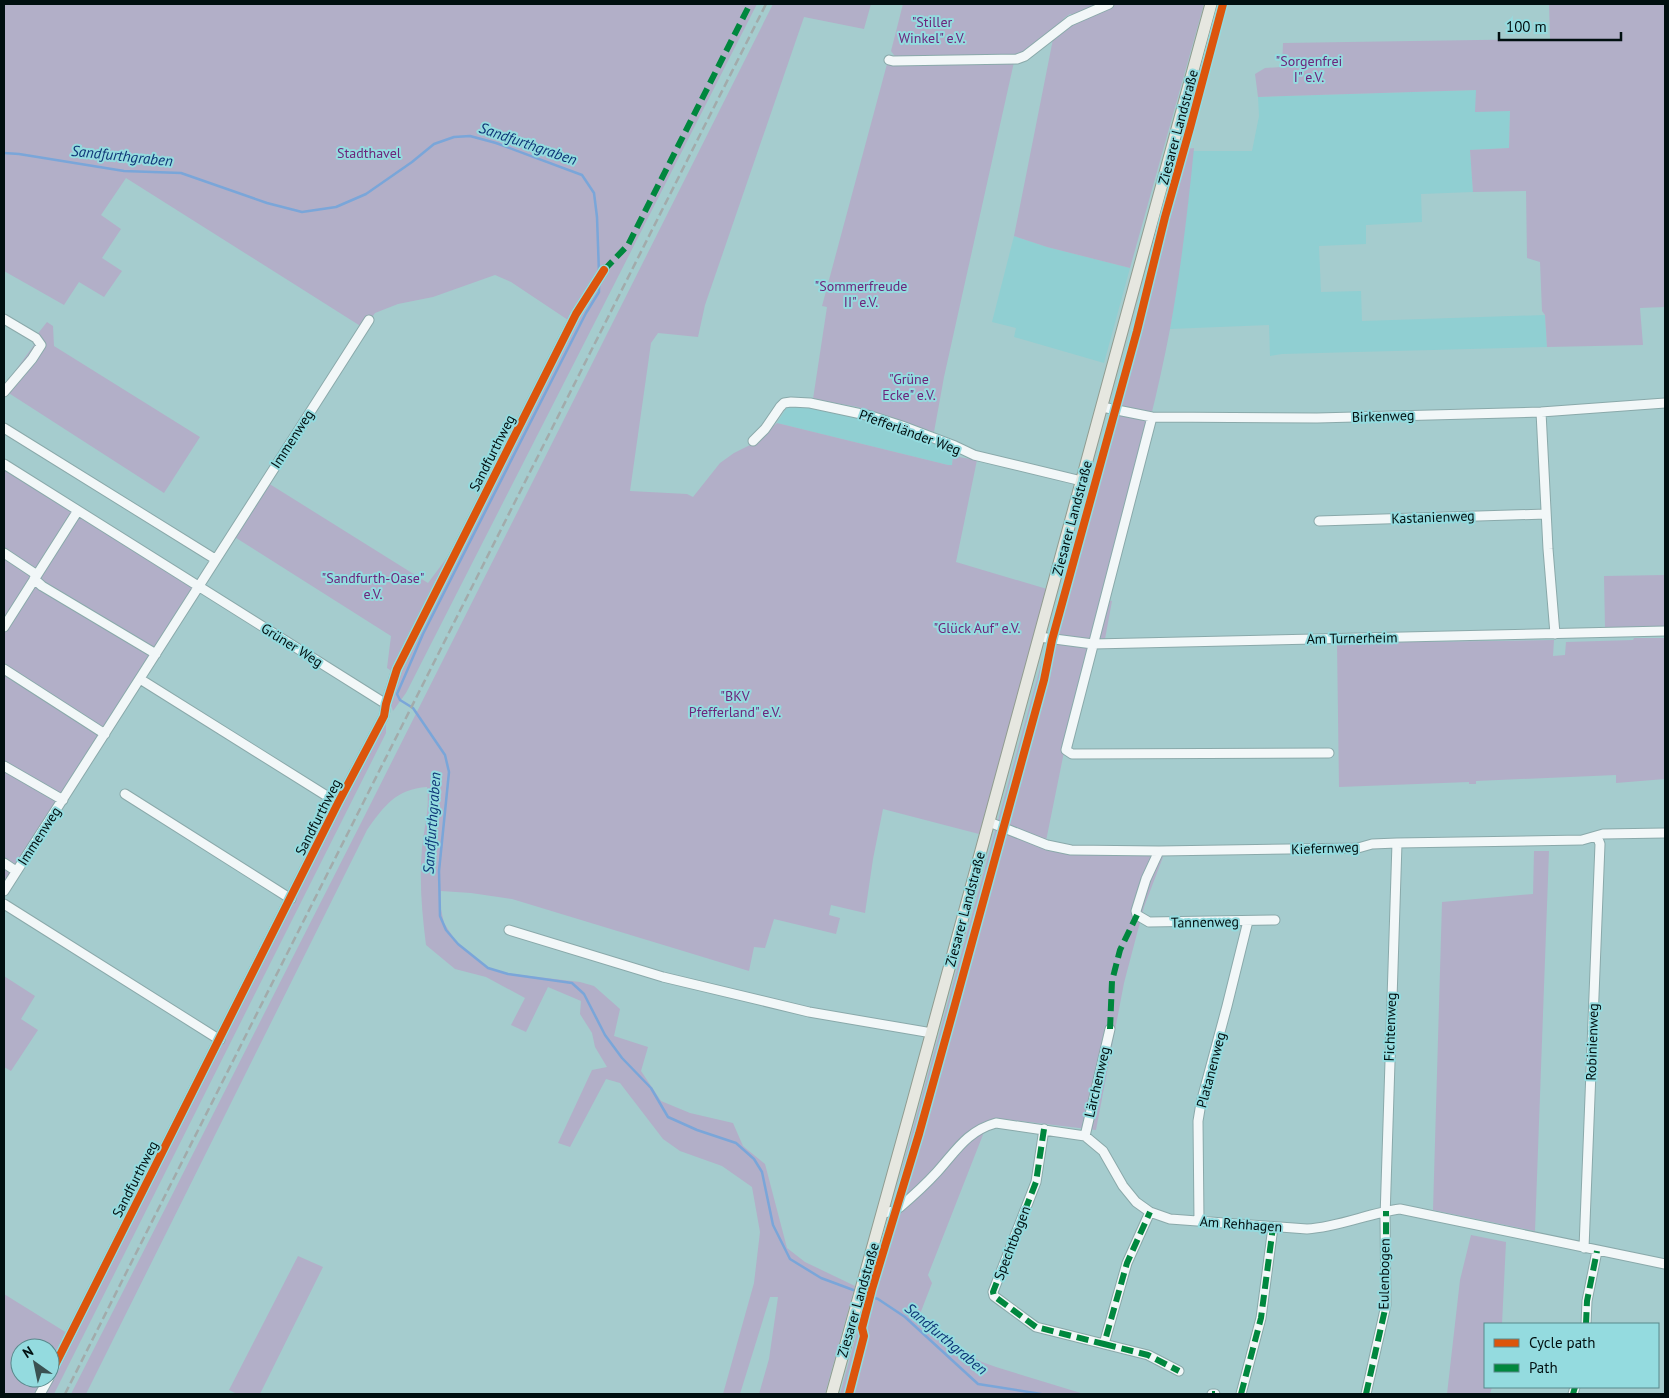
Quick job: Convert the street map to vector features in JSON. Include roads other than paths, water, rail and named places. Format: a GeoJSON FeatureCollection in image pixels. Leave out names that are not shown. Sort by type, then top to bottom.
{"type":"FeatureCollection","features":[{"type":"Feature","properties":{"kind":"main road","name":"Ziesarer Landstraße"},"geometry":{"type":"LineString","coordinates":[[832,1394],[883,1213],[1211,4]]}},
{"type":"Feature","properties":{"kind":"street"},"geometry":{"type":"LineString","coordinates":[[889,60],[1017,59],[1025,56],[1070,21],[1109,4]]}},
{"type":"Feature","properties":{"kind":"street","name":"Sandfurthweg"},"geometry":{"type":"LineString","coordinates":[[60,1355],[338,803],[384,716],[397,669],[576,314],[604,270]]}},
{"type":"Feature","properties":{"kind":"street"},"geometry":{"type":"LineString","coordinates":[[4,319],[36,338],[41,345],[32,359],[4,392]]}},
{"type":"Feature","properties":{"kind":"street","name":"Immenweg"},"geometry":{"type":"LineString","coordinates":[[4,891],[369,320]]}},
{"type":"Feature","properties":{"kind":"street","name":"Pfefferländer Weg"},"geometry":{"type":"LineString","coordinates":[[753,441],[784,404],[791,402],[810,403],[870,416],[911,429],[974,455],[1082,482]]}},
{"type":"Feature","properties":{"kind":"street","name":"Birkenweg"},"geometry":{"type":"LineString","coordinates":[[1102,407],[1152,417],[1317,418],[1541,412],[1665,403]]}},
{"type":"Feature","properties":{"kind":"street"},"geometry":{"type":"LineString","coordinates":[[1541,412],[1555,634]]}},
{"type":"Feature","properties":{"kind":"street"},"geometry":{"type":"LineString","coordinates":[[1152,417],[1066,750],[1072,754],[1329,753]]}},
{"type":"Feature","properties":{"kind":"street"},"geometry":{"type":"LineString","coordinates":[[4,428],[215,559]]}},
{"type":"Feature","properties":{"kind":"street"},"geometry":{"type":"LineString","coordinates":[[4,464],[198,587]]}},
{"type":"Feature","properties":{"kind":"street"},"geometry":{"type":"LineString","coordinates":[[4,627],[77,512]]}},
{"type":"Feature","properties":{"kind":"street","name":"Kastanienweg"},"geometry":{"type":"LineString","coordinates":[[1319,521],[1546,514]]}},
{"type":"Feature","properties":{"kind":"street"},"geometry":{"type":"LineString","coordinates":[[4,553],[36,577],[42,586],[156,654]]}},
{"type":"Feature","properties":{"kind":"street","name":"Grüner Weg"},"geometry":{"type":"LineString","coordinates":[[198,587],[386,704]]}},
{"type":"Feature","properties":{"kind":"street","name":"Am Turnerheim"},"geometry":{"type":"LineString","coordinates":[[1039,637],[1093,644],[1665,631]]}},
{"type":"Feature","properties":{"kind":"street"},"geometry":{"type":"LineString","coordinates":[[4,669],[105,734]]}},
{"type":"Feature","properties":{"kind":"street","name":"Sandfurthweg"},"geometry":{"type":"LineString","coordinates":[[140,678],[338,803]]}},
{"type":"Feature","properties":{"kind":"street","name":"Immenweg"},"geometry":{"type":"LineString","coordinates":[[4,766],[63,800]]}},
{"type":"Feature","properties":{"kind":"street"},"geometry":{"type":"LineString","coordinates":[[125,794],[291,899]]}},
{"type":"Feature","properties":{"kind":"street","name":"Kiefernweg"},"geometry":{"type":"LineString","coordinates":[[989,822],[1058,848],[1071,850],[1159,851],[1350,848],[1372,844],[1582,840],[1603,834],[1665,834]]}},
{"type":"Feature","properties":{"kind":"street","name":"Robinienweg"},"geometry":{"type":"LineString","coordinates":[[1584,1248],[1600,844],[1598,836]]}},
{"type":"Feature","properties":{"kind":"street","name":"Fichtenweg"},"geometry":{"type":"LineString","coordinates":[[1386,1211],[1397,844]]}},
{"type":"Feature","properties":{"kind":"street","name":"Tannenweg"},"geometry":{"type":"LineString","coordinates":[[1159,851],[1146,879],[1136,911],[1137,915],[1149,922],[1275,920]]}},
{"type":"Feature","properties":{"kind":"street","name":"Immenweg"},"geometry":{"type":"LineString","coordinates":[[4,863],[16,871]]}},
{"type":"Feature","properties":{"kind":"street"},"geometry":{"type":"LineString","coordinates":[[4,904],[220,1040]]}},
{"type":"Feature","properties":{"kind":"street","name":"Platanenweg"},"geometry":{"type":"LineString","coordinates":[[1199,1221],[1198,1121],[1248,921]]}},
{"type":"Feature","properties":{"kind":"street"},"geometry":{"type":"LineString","coordinates":[[509,930],[673,980],[817,1014],[932,1032]]}},
{"type":"Feature","properties":{"kind":"street","name":"Lärchenweg"},"geometry":{"type":"LineString","coordinates":[[1085,1136],[1110,1029]]}},
{"type":"Feature","properties":{"kind":"street"},"geometry":{"type":"LineString","coordinates":[[883,1213],[900,1208],[937,1172],[956,1148],[983,1126],[996,1123],[1085,1136]]}},
{"type":"Feature","properties":{"kind":"street","name":"Spechtbogen"},"geometry":{"type":"LineString","coordinates":[[1044,1129],[1036,1182],[993,1292],[994,1296],[1036,1327],[1148,1355],[1179,1370]]}},
{"type":"Feature","properties":{"kind":"street","name":"Am Rehhagen"},"geometry":{"type":"LineString","coordinates":[[1085,1136],[1103,1151],[1130,1196],[1150,1212],[1170,1218],[1273,1227],[1318,1228],[1400,1209],[1665,1264]]}},
{"type":"Feature","properties":{"kind":"street","name":"Eulenbogen"},"geometry":{"type":"LineString","coordinates":[[1366,1394],[1386,1305],[1384,1224],[1386,1211]]}},
{"type":"Feature","properties":{"kind":"street"},"geometry":{"type":"LineString","coordinates":[[1104,1344],[1127,1263],[1150,1212]]}},
{"type":"Feature","properties":{"kind":"street"},"geometry":{"type":"LineString","coordinates":[[1241,1394],[1261,1318],[1273,1227]]}},
{"type":"Feature","properties":{"kind":"street"},"geometry":{"type":"LineString","coordinates":[[1586,1323],[1587,1301],[1598,1250]]}},
{"type":"Feature","properties":{"kind":"waterway","name":"Sandfurthgraben"},"geometry":{"type":"LineString","coordinates":[[4,153],[124,171],[181,173],[267,203],[302,212],[336,207],[366,194],[434,144],[454,137],[470,136],[496,143],[582,175],[594,193],[599,273]]}},
{"type":"Feature","properties":{"kind":"waterway","name":"Sandfurthgraben"},"geometry":{"type":"LineString","coordinates":[[599,284],[599,292],[586,313],[423,634],[397,694],[400,700],[413,708],[445,755],[449,772],[439,871],[440,916],[446,930],[458,944],[488,968],[508,974],[572,983],[584,994],[605,1035],[622,1058],[651,1088],[668,1117],[697,1130],[736,1143],[754,1159],[762,1172],[773,1225],[790,1259],[821,1278],[856,1291]]}},
{"type":"Feature","properties":{"kind":"waterway","name":"Sandfurthgraben"},"geometry":{"type":"LineString","coordinates":[[863,1294],[878,1299],[905,1317],[978,1384],[1041,1394]]}},
{"type":"Feature","properties":{"kind":"railway"},"geometry":{"type":"LineString","coordinates":[[65,1394],[766,4]]}},
{"type":"Feature","properties":{"kind":"park label","name":"\"Stiller Winkel\" e.V."},"geometry":{"type":"Point","coordinates":[932,30]}},
{"type":"Feature","properties":{"kind":"park label","name":"\"Sorgenfrei I\" e.V."},"geometry":{"type":"Point","coordinates":[1309,69]}},
{"type":"Feature","properties":{"kind":"park label","name":"Stadthavel"},"geometry":{"type":"Point","coordinates":[369,153]}},
{"type":"Feature","properties":{"kind":"park label","name":"\"Sommerfreude II\" e.V."},"geometry":{"type":"Point","coordinates":[861,294]}},
{"type":"Feature","properties":{"kind":"park label","name":"\"Grüne Ecke\" e.V."},"geometry":{"type":"Point","coordinates":[909,388]}},
{"type":"Feature","properties":{"kind":"park label","name":"\"Sandfurth-Oase\" e.V."},"geometry":{"type":"Point","coordinates":[373,586]}},
{"type":"Feature","properties":{"kind":"park label","name":"\"Glück Auf\" e.V."},"geometry":{"type":"Point","coordinates":[977,628]}},
{"type":"Feature","properties":{"kind":"park label","name":"\"BKV Pfefferland\" e.V."},"geometry":{"type":"Point","coordinates":[735,704]}}]}
